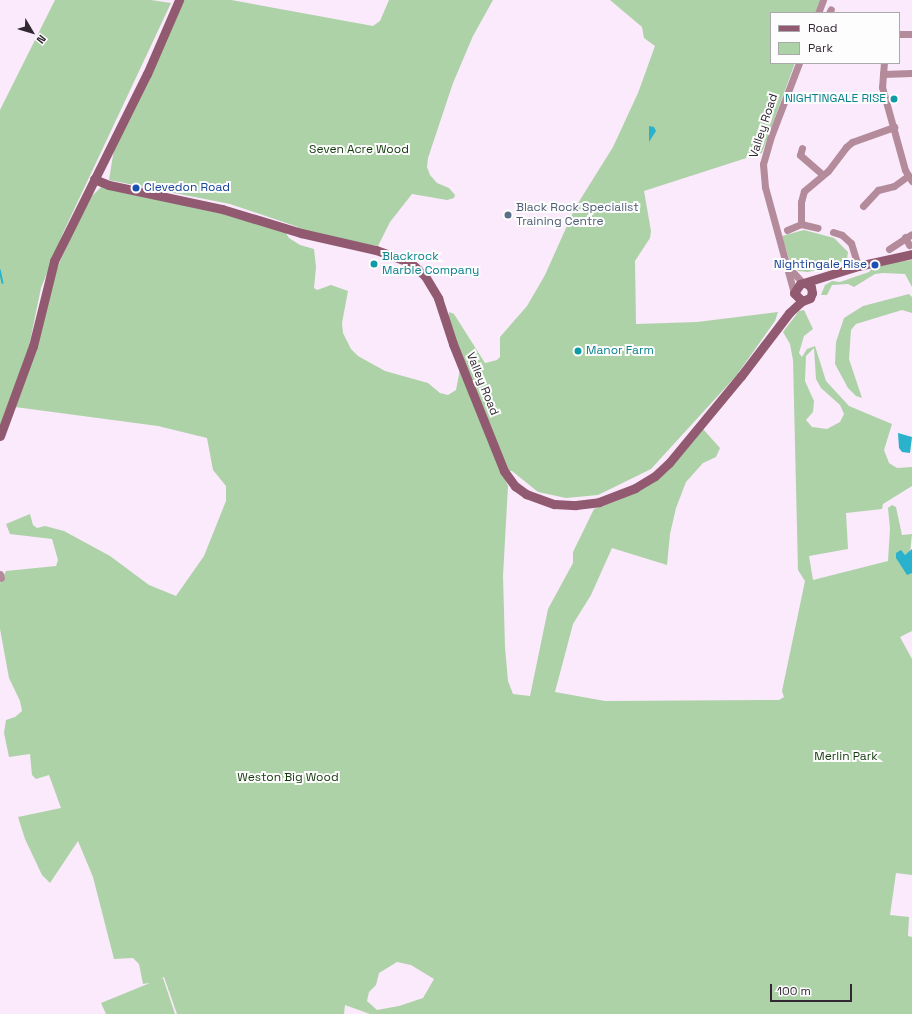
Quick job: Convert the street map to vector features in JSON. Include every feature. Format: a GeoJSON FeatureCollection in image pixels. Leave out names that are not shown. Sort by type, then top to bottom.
{"type":"FeatureCollection","features":[{"type":"Feature","properties":{"kind":"street"},"geometry":{"type":"LineString","coordinates":[[0,436],[33,346],[54,261],[147,74],[179,0]]}},
{"type":"Feature","properties":{"kind":"street"},"geometry":{"type":"LineString","coordinates":[[818,12],[823,0]]}},
{"type":"Feature","properties":{"kind":"street"},"geometry":{"type":"LineString","coordinates":[[900,34],[912,34]]}},
{"type":"Feature","properties":{"kind":"street","name":"Valley Road"},"geometry":{"type":"LineString","coordinates":[[797,297],[765,187],[763,164],[770,139],[799,64]]}},
{"type":"Feature","properties":{"kind":"street"},"geometry":{"type":"LineString","coordinates":[[863,206],[872,201],[878,190],[894,186],[910,178],[884,98],[884,64]]}},
{"type":"Feature","properties":{"kind":"street"},"geometry":{"type":"LineString","coordinates":[[883,74],[912,73]]}},
{"type":"Feature","properties":{"kind":"street"},"geometry":{"type":"LineString","coordinates":[[801,224],[798,199],[808,186],[823,175],[851,139],[894,127]]}},
{"type":"Feature","properties":{"kind":"street"},"geometry":{"type":"LineString","coordinates":[[799,153],[823,175]]}},
{"type":"Feature","properties":{"kind":"street","name":"Valley Road"},"geometry":{"type":"LineString","coordinates":[[94,179],[109,185],[222,210],[301,233],[376,250],[411,263],[425,276],[438,298],[453,344],[504,471],[512,483],[526,494],[554,504],[576,505],[599,502],[655,476],[669,463],[741,376],[789,313],[797,297],[795,288],[804,283]]}},
{"type":"Feature","properties":{"kind":"street"},"geometry":{"type":"LineString","coordinates":[[787,230],[801,224],[818,228]]}},
{"type":"Feature","properties":{"kind":"street"},"geometry":{"type":"LineString","coordinates":[[838,231],[853,245],[858,266]]}},
{"type":"Feature","properties":{"kind":"street"},"geometry":{"type":"LineString","coordinates":[[804,283],[911,249],[909,236],[890,249]]}},
{"type":"Feature","properties":{"kind":"street","name":"Valley Road"},"geometry":{"type":"LineString","coordinates":[[788,267],[804,283],[811,287],[812,292],[810,298],[797,297]]}},
{"type":"Feature","properties":{"kind":"street"},"geometry":{"type":"LineString","coordinates":[[812,292],[826,276]]}},
{"type":"Feature","properties":{"kind":"green space"},"geometry":{"type":"Polygon","coordinates":[[[55,0],[151,0],[171,3],[63,233],[41,288],[28,351],[0,426],[0,110],[55,0]]]}},
{"type":"Feature","properties":{"kind":"green space","name":"Seven Acre Wood"},"geometry":{"type":"Polygon","coordinates":[[[182,0],[231,0],[373,26],[380,21],[389,0],[493,0],[473,36],[453,83],[428,158],[427,167],[430,175],[437,183],[449,188],[455,195],[454,198],[447,200],[412,194],[390,222],[378,246],[331,240],[301,233],[298,227],[230,204],[109,180],[114,149],[182,0]]]}},
{"type":"Feature","properties":{"kind":"green space"},"geometry":{"type":"Polygon","coordinates":[[[610,0],[820,0],[815,12],[770,12],[770,64],[795,64],[762,153],[644,191],[651,231],[650,238],[635,261],[636,324],[697,322],[778,312],[775,321],[736,376],[651,469],[598,495],[566,498],[538,492],[512,471],[508,471],[464,365],[448,318],[449,312],[454,314],[485,363],[497,360],[500,357],[500,337],[527,306],[545,275],[575,208],[613,147],[638,93],[655,46],[644,38],[642,27],[610,0]]]}},
{"type":"Feature","properties":{"kind":"green space"},"geometry":{"type":"Polygon","coordinates":[[[101,187],[282,227],[289,238],[300,245],[314,249],[316,267],[314,288],[317,290],[331,285],[348,291],[342,323],[343,333],[351,349],[358,356],[385,371],[428,383],[440,393],[448,395],[456,390],[460,369],[508,486],[503,576],[505,647],[508,681],[513,694],[530,696],[548,609],[573,563],[573,552],[594,509],[618,500],[659,478],[668,471],[703,429],[720,448],[716,457],[703,463],[686,482],[676,508],[670,534],[667,565],[612,548],[591,595],[573,624],[555,692],[605,701],[779,700],[784,697],[782,691],[805,581],[798,570],[793,360],[790,344],[783,332],[799,311],[804,310],[813,329],[804,336],[799,353],[802,357],[807,349],[815,346],[826,381],[849,406],[892,424],[884,450],[889,463],[897,468],[912,467],[912,486],[883,504],[882,509],[846,513],[848,549],[809,556],[813,580],[888,561],[890,529],[888,508],[892,505],[896,507],[902,535],[912,534],[910,553],[905,555],[902,552],[898,561],[907,573],[912,573],[912,631],[900,637],[912,659],[912,875],[896,873],[890,915],[909,917],[908,936],[912,937],[912,1014],[370,1014],[345,1005],[344,1014],[177,1014],[164,977],[160,979],[163,978],[175,1014],[106,1014],[101,1003],[150,983],[143,984],[139,964],[133,958],[114,959],[93,877],[78,841],[50,883],[42,875],[25,839],[18,817],[61,808],[49,775],[36,779],[32,775],[30,754],[9,757],[4,733],[6,720],[15,717],[22,711],[20,701],[9,678],[0,629],[0,583],[6,571],[56,566],[58,560],[52,539],[10,534],[6,524],[30,514],[33,525],[37,528],[45,526],[64,531],[110,556],[149,585],[176,596],[204,556],[226,501],[226,486],[213,470],[207,438],[158,426],[15,407],[38,342],[53,277],[76,226],[92,196],[101,187]],[[814,348],[806,356],[805,381],[814,401],[813,412],[806,420],[812,427],[827,429],[840,422],[844,414],[840,405],[821,388],[816,379],[814,348]],[[397,962],[379,973],[376,985],[369,992],[367,1001],[377,1010],[399,1006],[423,998],[434,979],[411,965],[397,962]]]}},
{"type":"Feature","properties":{"kind":"green space"},"geometry":{"type":"Polygon","coordinates":[[[804,230],[834,238],[848,252],[847,259],[832,266],[808,272],[798,271],[790,262],[782,236],[804,230]]]}},
{"type":"Feature","properties":{"kind":"green space"},"geometry":{"type":"Polygon","coordinates":[[[912,260],[912,287],[905,274],[883,273],[875,274],[854,287],[848,284],[832,285],[827,295],[821,295],[825,285],[832,281],[840,282],[869,272],[875,265],[912,260]]]}},
{"type":"Feature","properties":{"kind":"green space"},"geometry":{"type":"Polygon","coordinates":[[[909,294],[912,297],[912,313],[902,310],[856,324],[851,330],[849,359],[862,398],[856,396],[848,388],[835,364],[836,342],[844,318],[863,306],[909,294]]]}},
{"type":"Feature","properties":{"kind":"water"},"geometry":{"type":"Polygon","coordinates":[[[649,126],[654,127],[656,131],[649,142],[649,126]]]}},
{"type":"Feature","properties":{"kind":"water"},"geometry":{"type":"Polygon","coordinates":[[[898,433],[912,437],[910,453],[902,452],[899,448],[898,433]]]}},
{"type":"Feature","properties":{"kind":"water"},"geometry":{"type":"Polygon","coordinates":[[[912,549],[912,573],[907,575],[896,558],[896,553],[901,550],[905,555],[912,549]]]}},
{"type":"Feature","properties":{"kind":"waterway"},"geometry":{"type":"LineString","coordinates":[[0,270],[3,283]]}},
{"type":"Feature","properties":{"kind":"place","name":"NIGHTINGALE RISE"},"geometry":{"type":"Point","coordinates":[894,99]}},
{"type":"Feature","properties":{"kind":"place","name":"Clevedon Road"},"geometry":{"type":"Point","coordinates":[136,188]}},
{"type":"Feature","properties":{"kind":"place","name":"Black Rock Specialist Training Centre"},"geometry":{"type":"Point","coordinates":[508,215]}},
{"type":"Feature","properties":{"kind":"place","name":"Blackrock Marble Company"},"geometry":{"type":"Point","coordinates":[374,264]}},
{"type":"Feature","properties":{"kind":"place","name":"Nightingale Rise"},"geometry":{"type":"Point","coordinates":[875,265]}},
{"type":"Feature","properties":{"kind":"place","name":"Manor Farm"},"geometry":{"type":"Point","coordinates":[578,351]}},
{"type":"Feature","properties":{"kind":"park label","name":"Merlin Park"},"geometry":{"type":"Point","coordinates":[846,757]}},
{"type":"Feature","properties":{"kind":"park label","name":"Weston Big Wood"},"geometry":{"type":"Point","coordinates":[288,778]}}]}
